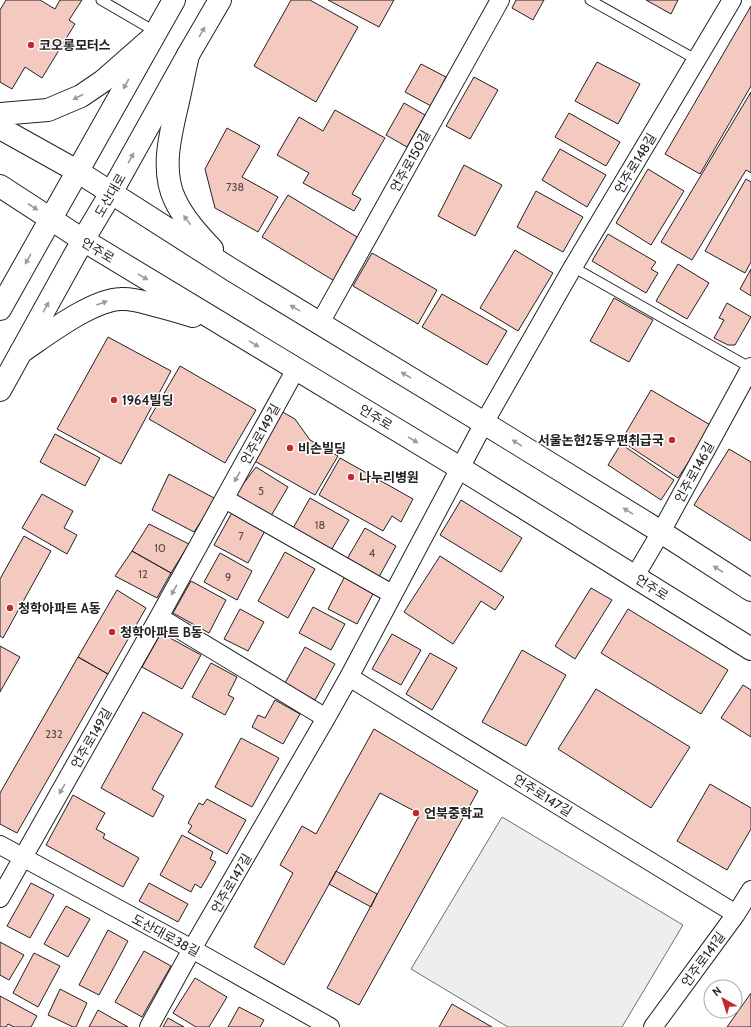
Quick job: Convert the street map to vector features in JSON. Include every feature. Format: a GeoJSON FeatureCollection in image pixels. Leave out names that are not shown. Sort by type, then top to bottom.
{"type":"FeatureCollection","features":[{"type":"Feature","properties":{"kind":"main road"},"geometry":{"type":"LineString","coordinates":[[0,309],[174,0]]}},
{"type":"Feature","properties":{"kind":"main road","name":"도산대로"},"geometry":{"type":"LineString","coordinates":[[0,390],[83,240],[220,0]]}},
{"type":"Feature","properties":{"kind":"main road"},"geometry":{"type":"LineString","coordinates":[[0,114],[48,110],[81,96],[103,81],[154,35]]}},
{"type":"Feature","properties":{"kind":"main road"},"geometry":{"type":"LineString","coordinates":[[188,55],[170,140],[167,165],[168,180],[174,199],[185,218],[232,270]]}},
{"type":"Feature","properties":{"kind":"main road"},"geometry":{"type":"LineString","coordinates":[[0,128],[77,172],[232,270],[661,532],[751,590]]}},
{"type":"Feature","properties":{"kind":"main road","name":"언주로"},"geometry":{"type":"LineString","coordinates":[[0,186],[83,240],[460,468],[751,649]]}},
{"type":"Feature","properties":{"kind":"main road"},"geometry":{"type":"LineString","coordinates":[[21,352],[68,320],[98,304],[120,299],[138,300],[220,324]]}},
{"type":"Feature","properties":{"kind":"street","name":"언주로150길"},"geometry":{"type":"LineString","coordinates":[[320,323],[500,0]]}},
{"type":"Feature","properties":{"kind":"street","name":"언주로148길"},"geometry":{"type":"LineString","coordinates":[[460,468],[573,267],[732,0]]}},
{"type":"Feature","properties":{"kind":"street","name":"언주로146길"},"geometry":{"type":"LineString","coordinates":[[635,576],[661,532],[751,368]]}},
{"type":"Feature","properties":{"kind":"street","name":"언주로149길"},"geometry":{"type":"LineString","coordinates":[[0,898],[159,617],[296,369]]}},
{"type":"Feature","properties":{"kind":"street","name":"언주로147길"},"geometry":{"type":"LineString","coordinates":[[149,1027],[192,949],[349,677],[460,468]]}},
{"type":"Feature","properties":{"kind":"street"},"geometry":{"type":"LineString","coordinates":[[225,499],[392,594]]}},
{"type":"Feature","properties":{"kind":"street"},"geometry":{"type":"LineString","coordinates":[[159,617],[326,718]]}},
{"type":"Feature","properties":{"kind":"street","name":"언주로147길"},"geometry":{"type":"LineString","coordinates":[[349,677],[736,914]]}},
{"type":"Feature","properties":{"kind":"street","name":"도산대로38길"},"geometry":{"type":"LineString","coordinates":[[0,845],[192,949],[330,1027]]}},
{"type":"Feature","properties":{"kind":"street","name":"언주로141길"},"geometry":{"type":"LineString","coordinates":[[653,1027],[736,914],[751,890]]}},
{"type":"Feature","properties":{"kind":"lane"},"geometry":{"type":"LineString","coordinates":[[101,0],[154,35]]}},
{"type":"Feature","properties":{"kind":"lane"},"geometry":{"type":"LineString","coordinates":[[590,0],[697,60]]}},
{"type":"Feature","properties":{"kind":"lane"},"geometry":{"type":"LineString","coordinates":[[573,267],[751,368]]}},
{"type":"Feature","properties":{"kind":"shaded area"},"geometry":{"type":"Polygon","coordinates":[[[502,817],[683,925],[622,1027],[508,1027],[411,969],[502,817]]]}},
{"type":"Feature","properties":{"kind":"building","name":"코오롱모터스"},"geometry":{"type":"Polygon","coordinates":[[[6,0],[40,0],[55,9],[60,0],[82,0],[69,20],[75,24],[42,78],[25,67],[12,89],[0,82],[0,10],[6,0]]]}},
{"type":"Feature","properties":{"kind":"building"},"geometry":{"type":"Polygon","coordinates":[[[291,0],[310,0],[358,27],[316,102],[254,66],[291,0]]]}},
{"type":"Feature","properties":{"kind":"building"},"geometry":{"type":"Polygon","coordinates":[[[328,0],[394,0],[379,27],[328,0]]]}},
{"type":"Feature","properties":{"kind":"building"},"geometry":{"type":"Polygon","coordinates":[[[516,0],[544,0],[533,20],[512,8],[516,0]]]}},
{"type":"Feature","properties":{"kind":"building"},"geometry":{"type":"Polygon","coordinates":[[[646,0],[678,0],[671,14],[646,0]]]}},
{"type":"Feature","properties":{"kind":"building"},"geometry":{"type":"Polygon","coordinates":[[[751,6],[751,86],[700,174],[665,154],[751,6]]]}},
{"type":"Feature","properties":{"kind":"building"},"geometry":{"type":"Polygon","coordinates":[[[597,62],[640,84],[618,124],[575,101],[597,62]]]}},
{"type":"Feature","properties":{"kind":"building"},"geometry":{"type":"Polygon","coordinates":[[[421,64],[446,77],[431,106],[405,92],[421,64]]]}},
{"type":"Feature","properties":{"kind":"building"},"geometry":{"type":"Polygon","coordinates":[[[474,77],[498,90],[470,139],[446,126],[474,77]]]}},
{"type":"Feature","properties":{"kind":"building"},"geometry":{"type":"Polygon","coordinates":[[[751,92],[751,173],[746,170],[692,260],[661,242],[751,92]]]}},
{"type":"Feature","properties":{"kind":"building"},"geometry":{"type":"Polygon","coordinates":[[[404,103],[425,115],[407,147],[386,135],[404,103]]]}},
{"type":"Feature","properties":{"kind":"building"},"geometry":{"type":"Polygon","coordinates":[[[335,110],[385,138],[352,194],[361,199],[354,211],[303,183],[309,173],[277,155],[299,117],[323,131],[335,110]]]}},
{"type":"Feature","properties":{"kind":"building"},"geometry":{"type":"Polygon","coordinates":[[[569,113],[620,142],[606,166],[555,137],[569,113]]]}},
{"type":"Feature","properties":{"kind":"building"},"geometry":{"type":"Polygon","coordinates":[[[227,128],[260,146],[242,177],[278,197],[258,232],[215,208],[205,169],[227,128]]]}},
{"type":"Feature","properties":{"kind":"building"},"geometry":{"type":"Polygon","coordinates":[[[560,149],[606,175],[587,207],[542,180],[560,149]]]}},
{"type":"Feature","properties":{"kind":"building"},"geometry":{"type":"Polygon","coordinates":[[[464,165],[502,185],[475,236],[438,216],[464,165]]]}},
{"type":"Feature","properties":{"kind":"building"},"geometry":{"type":"Polygon","coordinates":[[[648,169],[684,191],[651,245],[616,223],[648,169]]]}},
{"type":"Feature","properties":{"kind":"building"},"geometry":{"type":"Polygon","coordinates":[[[746,179],[751,182],[751,262],[745,273],[705,251],[746,179]]]}},
{"type":"Feature","properties":{"kind":"building"},"geometry":{"type":"Polygon","coordinates":[[[536,191],[583,217],[563,252],[517,227],[536,191]]]}},
{"type":"Feature","properties":{"kind":"building"},"geometry":{"type":"Polygon","coordinates":[[[288,195],[362,240],[336,282],[262,237],[288,195]]]}},
{"type":"Feature","properties":{"kind":"building"},"geometry":{"type":"Polygon","coordinates":[[[608,234],[656,262],[651,269],[658,273],[646,293],[592,261],[608,234]]]}},
{"type":"Feature","properties":{"kind":"building"},"geometry":{"type":"Polygon","coordinates":[[[515,250],[553,273],[518,331],[480,308],[515,250]]]}},
{"type":"Feature","properties":{"kind":"building"},"geometry":{"type":"Polygon","coordinates":[[[372,253],[437,290],[418,324],[353,286],[372,253]]]}},
{"type":"Feature","properties":{"kind":"building"},"geometry":{"type":"Polygon","coordinates":[[[678,264],[709,283],[687,319],[656,301],[678,264]]]}},
{"type":"Feature","properties":{"kind":"building"},"geometry":{"type":"Polygon","coordinates":[[[751,269],[751,296],[740,289],[751,269]]]}},
{"type":"Feature","properties":{"kind":"building"},"geometry":{"type":"Polygon","coordinates":[[[442,294],[507,331],[487,365],[422,327],[442,294]]]}},
{"type":"Feature","properties":{"kind":"building"},"geometry":{"type":"Polygon","coordinates":[[[614,298],[653,320],[629,362],[590,341],[614,298]]]}},
{"type":"Feature","properties":{"kind":"building"},"geometry":{"type":"Polygon","coordinates":[[[727,303],[751,317],[735,345],[728,345],[714,338],[724,320],[719,318],[727,303]]]}},
{"type":"Feature","properties":{"kind":"building","name":"1964빌딩"},"geometry":{"type":"Polygon","coordinates":[[[108,337],[171,371],[121,464],[57,429],[108,337]]]}},
{"type":"Feature","properties":{"kind":"building"},"geometry":{"type":"Polygon","coordinates":[[[180,366],[256,410],[225,463],[149,419],[180,366]]]}},
{"type":"Feature","properties":{"kind":"building"},"geometry":{"type":"Polygon","coordinates":[[[651,390],[712,426],[678,478],[621,441],[651,390]]]}},
{"type":"Feature","properties":{"kind":"building","name":"비손빌딩"},"geometry":{"type":"Polygon","coordinates":[[[279,410],[295,419],[310,440],[338,456],[315,495],[251,459],[279,410]]]}},
{"type":"Feature","properties":{"kind":"building"},"geometry":{"type":"Polygon","coordinates":[[[55,434],[100,458],[85,486],[40,462],[55,434]]]}},
{"type":"Feature","properties":{"kind":"building"},"geometry":{"type":"Polygon","coordinates":[[[621,444],[674,480],[661,500],[608,465],[621,444]]]}},
{"type":"Feature","properties":{"kind":"building"},"geometry":{"type":"Polygon","coordinates":[[[729,449],[751,462],[751,541],[694,505],[729,449]]]}},
{"type":"Feature","properties":{"kind":"building","name":"나누리병원"},"geometry":{"type":"Polygon","coordinates":[[[340,458],[413,499],[401,522],[392,516],[383,531],[319,495],[340,458]]]}},
{"type":"Feature","properties":{"kind":"building"},"geometry":{"type":"Polygon","coordinates":[[[256,467],[288,487],[271,516],[234,496],[256,467]]]}},
{"type":"Feature","properties":{"kind":"building"},"geometry":{"type":"Polygon","coordinates":[[[169,474],[216,499],[194,532],[152,510],[169,474]]]}},
{"type":"Feature","properties":{"kind":"building"},"geometry":{"type":"Polygon","coordinates":[[[42,494],[73,511],[64,528],[77,535],[67,554],[22,528],[42,494]]]}},
{"type":"Feature","properties":{"kind":"building"},"geometry":{"type":"Polygon","coordinates":[[[310,498],[349,520],[330,552],[292,530],[310,498]]]}},
{"type":"Feature","properties":{"kind":"building"},"geometry":{"type":"Polygon","coordinates":[[[461,500],[522,538],[501,572],[440,535],[461,500]]]}},
{"type":"Feature","properties":{"kind":"building"},"geometry":{"type":"Polygon","coordinates":[[[234,509],[267,527],[248,563],[214,545],[234,509]]]}},
{"type":"Feature","properties":{"kind":"building"},"geometry":{"type":"Polygon","coordinates":[[[149,524],[189,544],[171,573],[132,551],[149,524]]]}},
{"type":"Feature","properties":{"kind":"building"},"geometry":{"type":"Polygon","coordinates":[[[365,528],[396,546],[379,577],[347,559],[365,528]]]}},
{"type":"Feature","properties":{"kind":"building","name":"청학아파트 A동"},"geometry":{"type":"Polygon","coordinates":[[[24,536],[51,551],[3,638],[0,636],[0,579],[24,536]]]}},
{"type":"Feature","properties":{"kind":"building"},"geometry":{"type":"Polygon","coordinates":[[[132,551],[171,573],[157,598],[115,576],[132,551]]]}},
{"type":"Feature","properties":{"kind":"building"},"geometry":{"type":"Polygon","coordinates":[[[285,552],[315,569],[288,618],[258,601],[285,552]]]}},
{"type":"Feature","properties":{"kind":"building"},"geometry":{"type":"Polygon","coordinates":[[[220,553],[252,571],[237,600],[204,582],[220,553]]]}},
{"type":"Feature","properties":{"kind":"building"},"geometry":{"type":"Polygon","coordinates":[[[440,556],[504,597],[495,610],[481,601],[453,644],[404,612],[440,556]]]}},
{"type":"Feature","properties":{"kind":"building"},"geometry":{"type":"Polygon","coordinates":[[[345,576],[374,592],[357,624],[328,609],[345,576]]]}},
{"type":"Feature","properties":{"kind":"building"},"geometry":{"type":"Polygon","coordinates":[[[191,581],[226,600],[209,633],[173,613],[191,581]]]}},
{"type":"Feature","properties":{"kind":"building"},"geometry":{"type":"Polygon","coordinates":[[[591,588],[612,600],[575,659],[555,646],[591,588]]]}},
{"type":"Feature","properties":{"kind":"building","name":"청학아파트 B동"},"geometry":{"type":"Polygon","coordinates":[[[117,590],[146,608],[108,674],[78,657],[117,590]]]}},
{"type":"Feature","properties":{"kind":"building"},"geometry":{"type":"Polygon","coordinates":[[[313,607],[345,624],[331,650],[299,633],[313,607]]]}},
{"type":"Feature","properties":{"kind":"building"},"geometry":{"type":"Polygon","coordinates":[[[240,609],[264,622],[248,651],[224,639],[240,609]]]}},
{"type":"Feature","properties":{"kind":"building"},"geometry":{"type":"Polygon","coordinates":[[[628,609],[728,670],[701,714],[601,653],[628,609]]]}},
{"type":"Feature","properties":{"kind":"building"},"geometry":{"type":"Polygon","coordinates":[[[161,633],[201,655],[182,689],[142,667],[161,633]]]}},
{"type":"Feature","properties":{"kind":"building"},"geometry":{"type":"Polygon","coordinates":[[[392,634],[421,650],[401,685],[372,669],[392,634]]]}},
{"type":"Feature","properties":{"kind":"building"},"geometry":{"type":"Polygon","coordinates":[[[0,646],[20,657],[0,692],[0,646]]]}},
{"type":"Feature","properties":{"kind":"building"},"geometry":{"type":"Polygon","coordinates":[[[305,647],[335,664],[315,700],[285,683],[305,647]]]}},
{"type":"Feature","properties":{"kind":"building"},"geometry":{"type":"Polygon","coordinates":[[[522,650],[566,675],[526,746],[482,722],[522,650]]]}},
{"type":"Feature","properties":{"kind":"building"},"geometry":{"type":"Polygon","coordinates":[[[430,653],[457,668],[432,710],[406,694],[430,653]]]}},
{"type":"Feature","properties":{"kind":"building"},"geometry":{"type":"Polygon","coordinates":[[[78,657],[108,674],[17,833],[0,824],[0,793],[78,657]]]}},
{"type":"Feature","properties":{"kind":"building"},"geometry":{"type":"Polygon","coordinates":[[[211,663],[237,677],[228,695],[234,698],[225,715],[192,697],[211,663]]]}},
{"type":"Feature","properties":{"kind":"building"},"geometry":{"type":"Polygon","coordinates":[[[743,685],[751,690],[751,737],[721,718],[743,685]]]}},
{"type":"Feature","properties":{"kind":"building"},"geometry":{"type":"Polygon","coordinates":[[[596,689],[690,747],[651,808],[558,749],[596,689]]]}},
{"type":"Feature","properties":{"kind":"building"},"geometry":{"type":"Polygon","coordinates":[[[275,700],[300,714],[283,744],[252,727],[258,715],[265,718],[275,700]]]}},
{"type":"Feature","properties":{"kind":"building"},"geometry":{"type":"Polygon","coordinates":[[[143,712],[183,734],[152,789],[164,796],[153,817],[101,788],[143,712]]]}},
{"type":"Feature","properties":{"kind":"building"},"geometry":{"type":"Polygon","coordinates":[[[374,729],[478,791],[359,1005],[327,988],[420,814],[380,793],[284,965],[254,947],[293,873],[280,865],[302,826],[316,834],[374,729]]]}},
{"type":"Feature","properties":{"kind":"building"},"geometry":{"type":"Polygon","coordinates":[[[241,738],[279,758],[252,807],[215,787],[241,738]]]}},
{"type":"Feature","properties":{"kind":"building"},"geometry":{"type":"Polygon","coordinates":[[[710,784],[751,808],[751,829],[727,870],[677,841],[710,784]]]}},
{"type":"Feature","properties":{"kind":"building"},"geometry":{"type":"Polygon","coordinates":[[[73,795],[105,813],[96,829],[105,834],[103,838],[139,858],[123,887],[46,845],[73,795]]]}},
{"type":"Feature","properties":{"kind":"building"},"geometry":{"type":"Polygon","coordinates":[[[207,799],[246,820],[227,854],[188,832],[192,826],[188,823],[199,803],[203,805],[207,799]]]}},
{"type":"Feature","properties":{"kind":"building"},"geometry":{"type":"Polygon","coordinates":[[[182,835],[213,852],[210,859],[216,862],[201,888],[195,884],[191,892],[160,875],[182,835]]]}},
{"type":"Feature","properties":{"kind":"building"},"geometry":{"type":"Polygon","coordinates":[[[336,871],[377,894],[371,907],[329,884],[336,871]]]}},
{"type":"Feature","properties":{"kind":"building"},"geometry":{"type":"Polygon","coordinates":[[[31,883],[54,895],[30,938],[7,926],[31,883]]]}},
{"type":"Feature","properties":{"kind":"building"},"geometry":{"type":"Polygon","coordinates":[[[149,883],[188,904],[178,922],[139,901],[149,883]]]}},
{"type":"Feature","properties":{"kind":"building"},"geometry":{"type":"Polygon","coordinates":[[[66,906],[90,919],[68,957],[44,944],[66,906]]]}},
{"type":"Feature","properties":{"kind":"building"},"geometry":{"type":"Polygon","coordinates":[[[108,930],[128,941],[99,995],[79,985],[108,930]]]}},
{"type":"Feature","properties":{"kind":"building"},"geometry":{"type":"Polygon","coordinates":[[[0,942],[24,955],[9,980],[0,975],[0,942]]]}},
{"type":"Feature","properties":{"kind":"building"},"geometry":{"type":"Polygon","coordinates":[[[144,951],[171,966],[142,1017],[115,1002],[144,951]]]}},
{"type":"Feature","properties":{"kind":"building"},"geometry":{"type":"Polygon","coordinates":[[[34,953],[60,966],[38,1007],[13,993],[34,953]]]}},
{"type":"Feature","properties":{"kind":"building"},"geometry":{"type":"Polygon","coordinates":[[[195,978],[227,997],[209,1027],[196,1027],[173,1013],[195,978]]]}},
{"type":"Feature","properties":{"kind":"building"},"geometry":{"type":"Polygon","coordinates":[[[60,989],[87,1003],[76,1027],[48,1015],[60,989]]]}},
{"type":"Feature","properties":{"kind":"building"},"geometry":{"type":"Polygon","coordinates":[[[751,993],[751,1027],[727,1027],[733,1019],[743,1019],[743,1004],[751,993]]]}},
{"type":"Feature","properties":{"kind":"building"},"geometry":{"type":"Polygon","coordinates":[[[0,996],[37,1016],[31,1027],[14,1027],[8,1024],[6,1027],[0,1027],[0,996]]]}},
{"type":"Feature","properties":{"kind":"building"},"geometry":{"type":"Polygon","coordinates":[[[452,1004],[492,1027],[439,1027],[452,1004]]]}},
{"type":"Feature","properties":{"kind":"building"},"geometry":{"type":"Polygon","coordinates":[[[239,1007],[264,1020],[260,1027],[228,1027],[239,1007]]]}},
{"type":"Feature","properties":{"kind":"building"},"geometry":{"type":"Polygon","coordinates":[[[98,1010],[128,1027],[89,1027],[98,1010]]]}},
{"type":"Feature","properties":{"kind":"building"},"geometry":{"type":"Polygon","coordinates":[[[168,1018],[184,1027],[163,1027],[168,1018]]]}},
{"type":"Feature","properties":{"kind":"place","name":"코오롱모터스"},"geometry":{"type":"Point","coordinates":[31,45]}},
{"type":"Feature","properties":{"kind":"place","name":"1964빌딩"},"geometry":{"type":"Point","coordinates":[114,400]}},
{"type":"Feature","properties":{"kind":"place","name":"서울논현2동우편취급국"},"geometry":{"type":"Point","coordinates":[672,440]}},
{"type":"Feature","properties":{"kind":"place","name":"비손빌딩"},"geometry":{"type":"Point","coordinates":[290,448]}},
{"type":"Feature","properties":{"kind":"place","name":"나누리병원"},"geometry":{"type":"Point","coordinates":[351,477]}},
{"type":"Feature","properties":{"kind":"place","name":"청학아파트 A동"},"geometry":{"type":"Point","coordinates":[10,608]}},
{"type":"Feature","properties":{"kind":"place","name":"청학아파트 B동"},"geometry":{"type":"Point","coordinates":[112,632]}},
{"type":"Feature","properties":{"kind":"place","name":"언북중학교"},"geometry":{"type":"Point","coordinates":[416,813]}}]}
